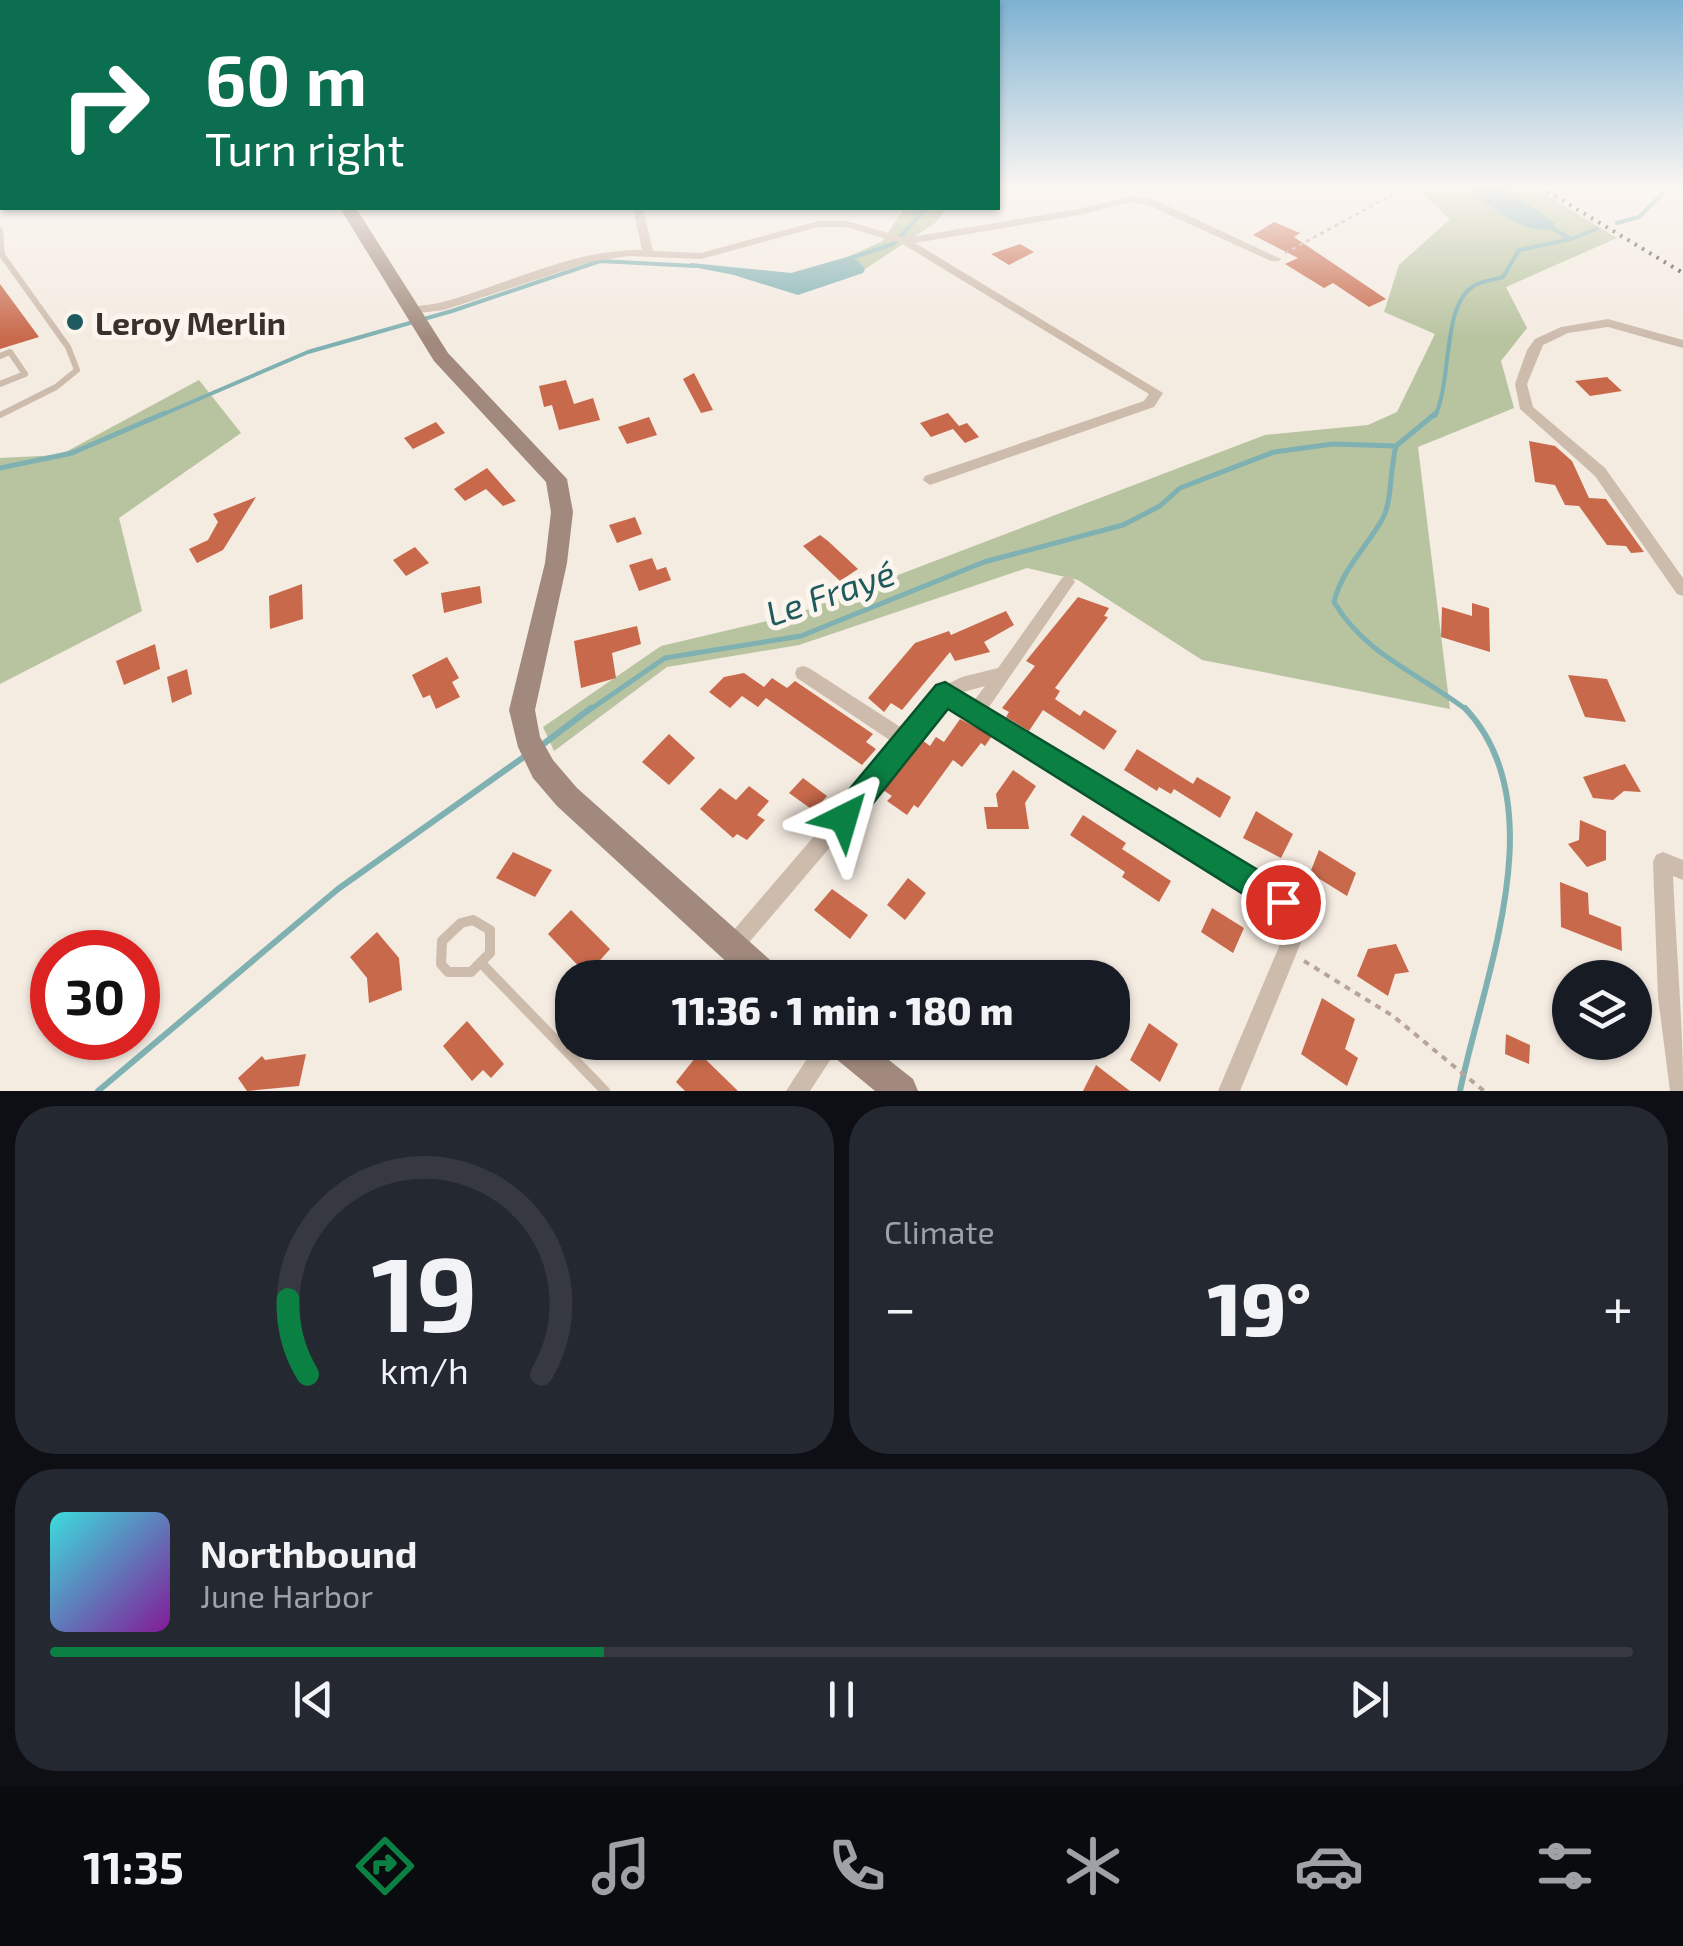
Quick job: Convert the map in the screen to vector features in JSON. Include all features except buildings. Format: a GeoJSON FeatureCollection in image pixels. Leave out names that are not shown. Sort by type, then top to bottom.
{"type":"FeatureCollection","features":[{"type":"Feature","properties":{"kind":"street"},"geometry":{"type":"LineString","coordinates":[[367,238],[416,317],[474,396],[556,479],[562,512],[556,563],[522,710],[533,751],[567,797],[748,960]]}},
{"type":"Feature","properties":{"kind":"street"},"geometry":{"type":"LineString","coordinates":[[645,238],[648,253]]}},
{"type":"Feature","properties":{"kind":"street"},"geometry":{"type":"LineString","coordinates":[[416,317],[588,260],[648,253],[676,258],[701,256],[767,238]]}},
{"type":"Feature","properties":{"kind":"street"},"geometry":{"type":"LineString","coordinates":[[897,238],[1157,393],[1150,404],[930,480]]}},
{"type":"Feature","properties":{"kind":"street"},"geometry":{"type":"LineString","coordinates":[[905,240],[918,238]]}},
{"type":"Feature","properties":{"kind":"street"},"geometry":{"type":"LineString","coordinates":[[1228,238],[1274,259]]}},
{"type":"Feature","properties":{"kind":"street"},"geometry":{"type":"LineString","coordinates":[[1683,344],[1608,323],[1565,330],[1532,350],[1521,384],[1527,410],[1600,472],[1683,590]]}},
{"type":"Feature","properties":{"kind":"street"},"geometry":{"type":"LineString","coordinates":[[976,712],[1067,582]]}},
{"type":"Feature","properties":{"kind":"street"},"geometry":{"type":"LineString","coordinates":[[803,673],[906,741]]}},
{"type":"Feature","properties":{"kind":"street"},"geometry":{"type":"LineString","coordinates":[[733,946],[945,693],[962,684],[1003,674]]}},
{"type":"Feature","properties":{"kind":"street"},"geometry":{"type":"LineString","coordinates":[[945,693],[1283,902],[1292,913],[1295,924],[1287,951],[1229,1091]]}},
{"type":"Feature","properties":{"kind":"street"},"geometry":{"type":"LineString","coordinates":[[1681,1091],[1668,998],[1663,862],[1683,870]]}},
{"type":"Feature","properties":{"kind":"street"},"geometry":{"type":"LineString","coordinates":[[797,1091],[819,1060]]}},
{"type":"Feature","properties":{"kind":"street"},"geometry":{"type":"LineString","coordinates":[[862,1060],[901,1091]]}},
{"type":"Feature","properties":{"kind":"lane"},"geometry":{"type":"LineString","coordinates":[[0,415],[56,387],[78,370],[68,347],[2,255],[1,238]]}},
{"type":"Feature","properties":{"kind":"lane"},"geometry":{"type":"LineString","coordinates":[[0,356],[10,352],[25,374],[0,384]]}},
{"type":"Feature","properties":{"kind":"lane"},"geometry":{"type":"LineString","coordinates":[[460,922],[483,922],[490,930],[492,941],[482,964],[459,975],[448,972],[441,964],[442,941],[460,922]]}},
{"type":"Feature","properties":{"kind":"lane"},"geometry":{"type":"LineString","coordinates":[[482,964],[604,1091]]}},
{"type":"Feature","properties":{"kind":"path"},"geometry":{"type":"LineString","coordinates":[[1274,259],[1312,238]]}},
{"type":"Feature","properties":{"kind":"path"},"geometry":{"type":"LineString","coordinates":[[1287,951],[1422,1034],[1484,1091]]}},
{"type":"Feature","properties":{"kind":"green space"},"geometry":{"type":"Polygon","coordinates":[[[912,238],[865,269],[847,257],[883,241],[912,238]]]}},
{"type":"Feature","properties":{"kind":"green space"},"geometry":{"type":"Polygon","coordinates":[[[1429,238],[1617,238],[1506,287],[1527,328],[1501,361],[1514,408],[1418,447],[1450,709],[1202,660],[1078,580],[1027,568],[799,645],[667,667],[554,751],[543,727],[661,646],[793,615],[1265,435],[1368,425],[1397,412],[1435,334],[1384,312],[1399,265],[1429,238]]]}},
{"type":"Feature","properties":{"kind":"green space"},"geometry":{"type":"Polygon","coordinates":[[[199,380],[241,433],[119,518],[142,611],[0,684],[0,458],[60,455],[199,380]]]}},
{"type":"Feature","properties":{"kind":"water"},"geometry":{"type":"Polygon","coordinates":[[[847,257],[858,261],[865,269],[863,273],[798,295],[734,275],[688,266],[691,263],[791,273],[847,257]]]}},
{"type":"Feature","properties":{"kind":"waterway"},"geometry":{"type":"LineString","coordinates":[[848,259],[893,244],[899,238]]}},
{"type":"Feature","properties":{"kind":"waterway","name":"Le Frayé"},"geometry":{"type":"LineString","coordinates":[[1435,416],[1462,297],[1475,285],[1503,277],[1519,250],[1571,239]]}},
{"type":"Feature","properties":{"kind":"waterway"},"geometry":{"type":"LineString","coordinates":[[159,416],[308,352],[452,311],[600,261],[695,266]]}},
{"type":"Feature","properties":{"kind":"waterway"},"geometry":{"type":"LineString","coordinates":[[0,468],[72,453],[165,413]]}},
{"type":"Feature","properties":{"kind":"waterway","name":"Le Frayé"},"geometry":{"type":"LineString","coordinates":[[1396,446],[1436,413]]}},
{"type":"Feature","properties":{"kind":"waterway","name":"Le Frayé"},"geometry":{"type":"LineString","coordinates":[[588,711],[665,658],[801,636],[984,562],[1123,525],[1160,506],[1180,488],[1274,452],[1333,444],[1396,446]]}},
{"type":"Feature","properties":{"kind":"waterway"},"geometry":{"type":"LineString","coordinates":[[1396,446],[1383,518],[1349,569],[1334,602],[1362,637],[1466,710]]}},
{"type":"Feature","properties":{"kind":"waterway","name":"Le Frayé"},"geometry":{"type":"LineString","coordinates":[[542,745],[591,708]]}},
{"type":"Feature","properties":{"kind":"waterway"},"geometry":{"type":"LineString","coordinates":[[1460,1091],[1496,946],[1510,842],[1506,793],[1492,748],[1466,710]]}},
{"type":"Feature","properties":{"kind":"waterway","name":"Le Frayé"},"geometry":{"type":"LineString","coordinates":[[98,1091],[338,889],[528,754]]}},
{"type":"Feature","properties":{"kind":"railway"},"geometry":{"type":"LineString","coordinates":[[1625,238],[1683,273]]}},
{"type":"Feature","properties":{"kind":"place","name":"Leroy Merlin"},"geometry":{"type":"Point","coordinates":[75,322]}},
{"type":"Feature","properties":{"kind":"route"},"geometry":{"type":"LineString","coordinates":[[844,818],[945,693],[1283,902]]}}]}
